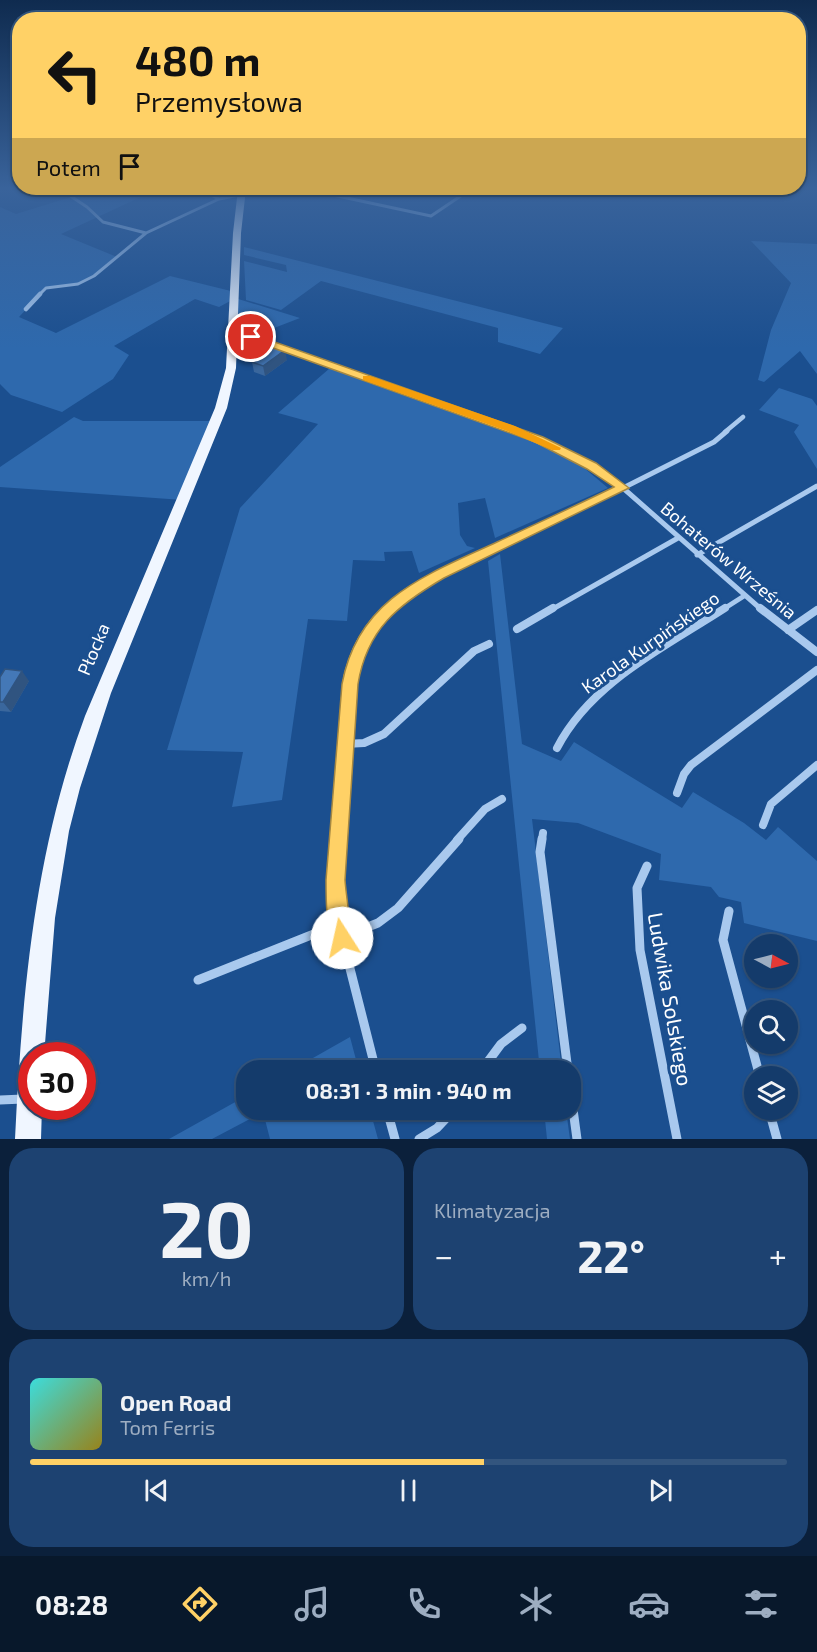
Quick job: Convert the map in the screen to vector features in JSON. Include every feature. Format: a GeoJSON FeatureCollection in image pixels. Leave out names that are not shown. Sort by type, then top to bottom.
{"type":"FeatureCollection","features":[{"type":"Feature","properties":{"kind":"main road","name":"Płocka"},"geometry":{"type":"LineString","coordinates":[[32,1042],[38,965],[52,869],[70,788],[106,683],[221,408],[231,368],[237,242]]}},
{"type":"Feature","properties":{"kind":"main road","name":"Płocka"},"geometry":{"type":"LineString","coordinates":[[28,1139],[29,1120]]}},
{"type":"Feature","properties":{"kind":"street"},"geometry":{"type":"LineString","coordinates":[[26,309],[46,288],[78,284],[94,276],[135,242]]}},
{"type":"Feature","properties":{"kind":"street","name":"Bohaterów Września"},"geometry":{"type":"LineString","coordinates":[[234,336],[251,337],[511,429],[539,440],[604,474],[623,488],[744,596],[817,652]]}},
{"type":"Feature","properties":{"kind":"street"},"geometry":{"type":"LineString","coordinates":[[373,1060],[339,924],[336,880],[345,744],[354,663],[362,643],[372,627],[391,607],[411,591],[439,574],[623,488],[714,442],[743,417]]}},
{"type":"Feature","properties":{"kind":"street"},"geometry":{"type":"LineString","coordinates":[[697,555],[817,486]]}},
{"type":"Feature","properties":{"kind":"street"},"geometry":{"type":"LineString","coordinates":[[517,629],[678,538]]}},
{"type":"Feature","properties":{"kind":"street","name":"Karola Kurpińskiego"},"geometry":{"type":"LineString","coordinates":[[557,748],[565,729],[585,704],[609,684],[744,596]]}},
{"type":"Feature","properties":{"kind":"street"},"geometry":{"type":"LineString","coordinates":[[788,630],[817,610]]}},
{"type":"Feature","properties":{"kind":"street"},"geometry":{"type":"LineString","coordinates":[[345,744],[364,743],[384,734],[474,651],[489,644]]}},
{"type":"Feature","properties":{"kind":"street"},"geometry":{"type":"LineString","coordinates":[[677,793],[684,774],[691,765],[817,670]]}},
{"type":"Feature","properties":{"kind":"street"},"geometry":{"type":"LineString","coordinates":[[763,825],[771,804],[817,765]]}},
{"type":"Feature","properties":{"kind":"street"},"geometry":{"type":"LineString","coordinates":[[342,938],[378,923],[398,908],[485,809],[502,799]]}},
{"type":"Feature","properties":{"kind":"street"},"geometry":{"type":"LineString","coordinates":[[543,833],[540,852],[567,1060]]}},
{"type":"Feature","properties":{"kind":"street","name":"Ludwika Solskiego"},"geometry":{"type":"LineString","coordinates":[[647,866],[637,888],[638,929],[677,1139]]}},
{"type":"Feature","properties":{"kind":"street"},"geometry":{"type":"LineString","coordinates":[[729,910],[723,940],[757,1066]]}},
{"type":"Feature","properties":{"kind":"street"},"geometry":{"type":"LineString","coordinates":[[198,980],[339,924]]}},
{"type":"Feature","properties":{"kind":"street"},"geometry":{"type":"LineString","coordinates":[[490,1060],[501,1044],[522,1028]]}},
{"type":"Feature","properties":{"kind":"street"},"geometry":{"type":"LineString","coordinates":[[0,1100],[18,1099]]}},
{"type":"Feature","properties":{"kind":"street"},"geometry":{"type":"LineString","coordinates":[[389,1120],[394,1139]]}},
{"type":"Feature","properties":{"kind":"street"},"geometry":{"type":"LineString","coordinates":[[419,1139],[437,1128],[444,1120]]}},
{"type":"Feature","properties":{"kind":"street"},"geometry":{"type":"LineString","coordinates":[[574,1120],[577,1139]]}},
{"type":"Feature","properties":{"kind":"street"},"geometry":{"type":"LineString","coordinates":[[772,1120],[777,1139]]}},
{"type":"Feature","properties":{"kind":"shaded area"},"geometry":{"type":"Polygon","coordinates":[[[0,242],[81,242],[117,257],[94,276],[78,284],[46,288],[19,317],[56,333],[170,276],[235,292],[235,298],[300,318],[251,337],[234,336],[234,299],[219,307],[195,299],[114,346],[129,355],[113,379],[62,412],[11,395],[0,384],[0,242]]]}},
{"type":"Feature","properties":{"kind":"shaded area"},"geometry":{"type":"Polygon","coordinates":[[[752,242],[817,244],[817,374],[800,351],[764,382],[758,380],[771,330],[791,283],[752,242]]]}},
{"type":"Feature","properties":{"kind":"shaded area"},"geometry":{"type":"Polygon","coordinates":[[[244,247],[563,328],[540,354],[498,342],[498,328],[321,281],[281,310],[246,300],[244,261],[287,272],[286,265],[244,255],[244,247]]]}},
{"type":"Feature","properties":{"kind":"shaded area"},"geometry":{"type":"Polygon","coordinates":[[[330,368],[536,442],[583,467],[608,488],[495,538],[485,498],[458,503],[460,535],[467,546],[475,548],[419,573],[412,551],[384,552],[385,561],[353,560],[347,621],[308,619],[282,800],[232,807],[243,752],[167,750],[240,508],[318,424],[278,413],[330,368]]]}},
{"type":"Feature","properties":{"kind":"shaded area"},"geometry":{"type":"Polygon","coordinates":[[[779,388],[812,399],[817,406],[817,469],[794,432],[799,425],[759,410],[779,388]]]}},
{"type":"Feature","properties":{"kind":"shaded area"},"geometry":{"type":"Polygon","coordinates":[[[74,417],[83,421],[216,421],[183,500],[0,487],[0,467],[74,417]]]}},
{"type":"Feature","properties":{"kind":"shaded area"},"geometry":{"type":"Polygon","coordinates":[[[500,554],[522,744],[561,761],[574,742],[682,808],[693,792],[744,823],[766,840],[778,827],[817,861],[817,941],[798,936],[798,934],[789,934],[744,923],[741,902],[719,897],[711,887],[659,880],[661,854],[578,823],[532,819],[561,1060],[539,1060],[488,561],[500,554]]]}},
{"type":"Feature","properties":{"kind":"shaded area"},"geometry":{"type":"Polygon","coordinates":[[[350,1037],[356,1060],[309,1060],[350,1037]]]}},
{"type":"Feature","properties":{"kind":"shaded area"},"geometry":{"type":"Polygon","coordinates":[[[236,1102],[236,1120],[248,1120],[212,1139],[169,1139],[236,1102]]]}},
{"type":"Feature","properties":{"kind":"shaded area"},"geometry":{"type":"Polygon","coordinates":[[[265,1120],[373,1120],[378,1139],[270,1139],[265,1120]]]}},
{"type":"Feature","properties":{"kind":"shaded area"},"geometry":{"type":"Polygon","coordinates":[[[545,1120],[567,1120],[570,1139],[547,1139],[545,1120]]]}},
{"type":"Feature","properties":{"kind":"building"},"geometry":{"type":"Polygon","coordinates":[[[274,346],[285,350],[263,366],[252,362],[274,346]]]}},
{"type":"Feature","properties":{"kind":"building"},"geometry":{"type":"Polygon","coordinates":[[[5,669],[22,671],[3,702],[0,702],[0,677],[5,669]]]}},
{"type":"Feature","properties":{"kind":"slow traffic"},"geometry":{"type":"LineString","coordinates":[[367,378],[511,429],[556,448]]}},
{"type":"Feature","properties":{"kind":"route"},"geometry":{"type":"LineString","coordinates":[[251,337],[539,440],[592,466],[623,488],[439,574],[411,591],[391,607],[372,627],[362,643],[354,663],[350,684],[336,880],[336,903],[342,938]]}}]}
